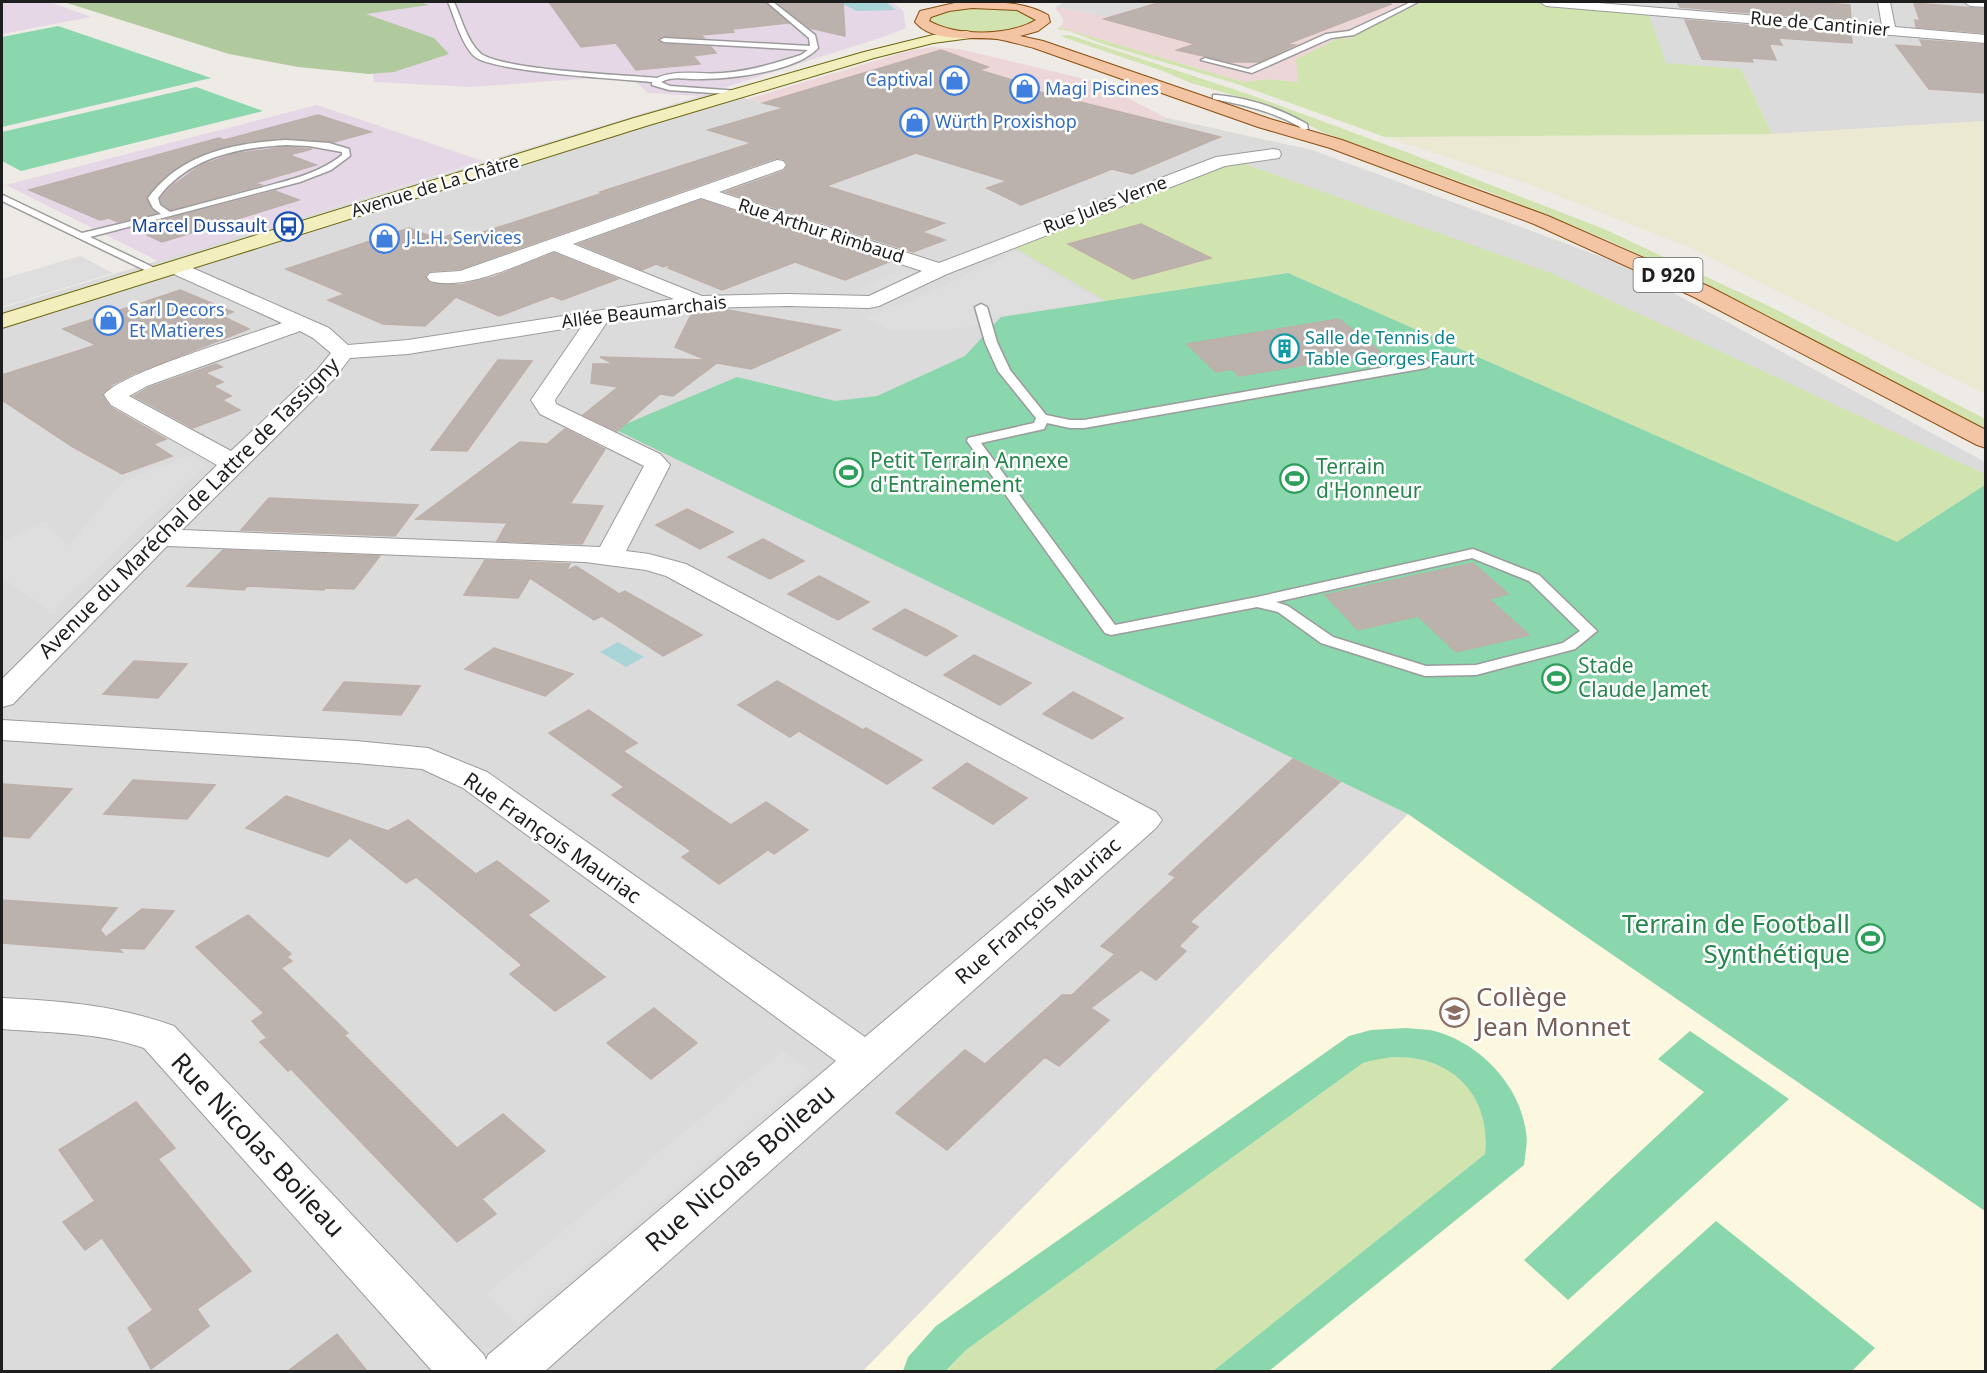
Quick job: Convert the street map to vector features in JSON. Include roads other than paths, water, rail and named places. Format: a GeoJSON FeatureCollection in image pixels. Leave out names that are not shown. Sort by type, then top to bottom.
{"type":"FeatureCollection","features":[{"type":"Feature","properties":{"kind":"main road"},"geometry":{"type":"LineString","coordinates":[[916,2],[932,11]]}},
{"type":"Feature","properties":{"kind":"main road"},"geometry":{"type":"LineString","coordinates":[[956,2],[1039,7],[1043,18],[1042,22],[1034,28],[996,34],[966,34],[927,26],[922,22],[922,18],[932,11],[972,4]]}},
{"type":"Feature","properties":{"kind":"main road"},"geometry":{"type":"LineString","coordinates":[[999,5],[1018,2]]}},
{"type":"Feature","properties":{"kind":"main road","name":"Avenue de La Châtre"},"geometry":{"type":"LineString","coordinates":[[869,55],[927,26]]}},
{"type":"Feature","properties":{"kind":"main road","name":"D 920"},"geometry":{"type":"LineString","coordinates":[[1034,28],[1075,48],[1304,129],[1336,144]]}},
{"type":"Feature","properties":{"kind":"main road","name":"Avenue de La Châtre"},"geometry":{"type":"LineString","coordinates":[[2,321],[739,93],[869,55],[933,39],[966,34]]}},
{"type":"Feature","properties":{"kind":"main road","name":"D 920"},"geometry":{"type":"LineString","coordinates":[[996,34],[1038,44],[1264,123],[1336,144],[1521,212],[1656,270],[1783,332],[1986,440]]}},
{"type":"Feature","properties":{"kind":"street","name":"Rue de Cantinier"},"geometry":{"type":"LineString","coordinates":[[1546,2],[1597,4],[1986,39]]}},
{"type":"Feature","properties":{"kind":"street"},"geometry":{"type":"LineString","coordinates":[[1884,2],[1889,30]]}},
{"type":"Feature","properties":{"kind":"street"},"geometry":{"type":"LineString","coordinates":[[1970,2],[1986,3]]}},
{"type":"Feature","properties":{"kind":"street","name":"Rue Jules Verne"},"geometry":{"type":"LineString","coordinates":[[940,270],[1222,161],[1273,154]]}},
{"type":"Feature","properties":{"kind":"street","name":"Rue Arthur Rimbaud"},"geometry":{"type":"LineString","coordinates":[[437,277],[462,277],[777,165]]}},
{"type":"Feature","properties":{"kind":"street","name":"Rue Arthur Rimbaud"},"geometry":{"type":"LineString","coordinates":[[701,192],[940,270]]}},
{"type":"Feature","properties":{"kind":"street"},"geometry":{"type":"LineString","coordinates":[[555,244],[700,302]]}},
{"type":"Feature","properties":{"kind":"street","name":"Avenue du Maréchal de Lattre de Tassigny"},"geometry":{"type":"LineString","coordinates":[[2,697],[233,464],[326,374],[343,352],[321,333],[165,270]]}},
{"type":"Feature","properties":{"kind":"street","name":"Allée Beaumarchais"},"geometry":{"type":"LineString","coordinates":[[343,352],[408,347],[700,302],[787,300],[869,302],[879,300],[940,270]]}},
{"type":"Feature","properties":{"kind":"street"},"geometry":{"type":"LineString","coordinates":[[598,317],[543,400],[548,409],[651,459],[657,465],[656,471],[609,556]]}},
{"type":"Feature","properties":{"kind":"street"},"geometry":{"type":"LineString","coordinates":[[233,464],[119,400],[117,396],[124,388],[139,381],[300,324]]}},
{"type":"Feature","properties":{"kind":"street","name":"Rue François Mauriac"},"geometry":{"type":"LineString","coordinates":[[2,730],[356,752],[428,759],[475,780],[866,1060],[1144,820],[676,570],[649,562],[609,556],[160,537]]}},
{"type":"Feature","properties":{"kind":"street","name":"Rue Nicolas Boileau"},"geometry":{"type":"LineString","coordinates":[[2,1014],[101,1020],[131,1025],[159,1037],[466,1371]]}},
{"type":"Feature","properties":{"kind":"street","name":"Rue Nicolas Boileau"},"geometry":{"type":"LineString","coordinates":[[506,1371],[866,1060]]}},
{"type":"Feature","properties":{"kind":"lane"},"geometry":{"type":"LineString","coordinates":[[451,2],[469,43],[477,55],[489,61],[526,68],[657,80],[678,76],[728,76],[804,57],[814,48]]}},
{"type":"Feature","properties":{"kind":"lane"},"geometry":{"type":"LineString","coordinates":[[770,2],[812,37],[814,48]]}},
{"type":"Feature","properties":{"kind":"lane"},"geometry":{"type":"LineString","coordinates":[[1205,60],[1249,71],[1329,36],[1351,33],[1415,2]]}},
{"type":"Feature","properties":{"kind":"lane"},"geometry":{"type":"LineString","coordinates":[[664,40],[814,48]]}},
{"type":"Feature","properties":{"kind":"lane"},"geometry":{"type":"LineString","coordinates":[[657,80],[655,83],[669,88],[739,93]]}},
{"type":"Feature","properties":{"kind":"lane"},"geometry":{"type":"LineString","coordinates":[[82,236],[168,215],[298,180],[337,164],[346,156],[346,151],[325,145],[286,143],[237,149],[197,161],[171,176],[153,198],[156,207],[168,215]]}},
{"type":"Feature","properties":{"kind":"lane"},"geometry":{"type":"LineString","coordinates":[[2,198],[82,236],[165,270]]}},
{"type":"Feature","properties":{"kind":"lane"},"geometry":{"type":"LineString","coordinates":[[981,307],[991,342],[1004,371],[1042,417],[1070,424],[1084,424],[1426,364]]}},
{"type":"Feature","properties":{"kind":"lane"},"geometry":{"type":"LineString","coordinates":[[1042,417],[1039,426],[973,441],[1111,630],[1257,602],[1473,553],[1534,578],[1589,631],[1569,646],[1476,670],[1425,671],[1327,640],[1283,609],[1257,602]]}},
{"type":"Feature","properties":{"kind":"water"},"geometry":{"type":"Polygon","coordinates":[[[838,2],[886,2],[896,10],[857,11],[838,2]]]}},
{"type":"Feature","properties":{"kind":"water"},"geometry":{"type":"Polygon","coordinates":[[[618,642],[644,657],[626,667],[600,652],[618,642]]]}},
{"type":"Feature","properties":{"kind":"place","name":"Captival"},"geometry":{"type":"Point","coordinates":[954,80]}},
{"type":"Feature","properties":{"kind":"place","name":"Magi Piscines"},"geometry":{"type":"Point","coordinates":[1024,89]}},
{"type":"Feature","properties":{"kind":"place","name":"Würth Proxishop"},"geometry":{"type":"Point","coordinates":[914,122]}},
{"type":"Feature","properties":{"kind":"place","name":"Marcel Dussault"},"geometry":{"type":"Point","coordinates":[288,226]}},
{"type":"Feature","properties":{"kind":"place","name":"J.L.H. Services"},"geometry":{"type":"Point","coordinates":[385,238]}},
{"type":"Feature","properties":{"kind":"place","name":"Sarl Decors Et Matieres"},"geometry":{"type":"Point","coordinates":[108,320]}},
{"type":"Feature","properties":{"kind":"place","name":"Salle de Tennis de Table Georges Faurt"},"geometry":{"type":"Point","coordinates":[1284,348]}},
{"type":"Feature","properties":{"kind":"place","name":"Petit Terrain Annexe d'Entrainement"},"geometry":{"type":"Point","coordinates":[849,473]}},
{"type":"Feature","properties":{"kind":"place","name":"Terrain d'Honneur"},"geometry":{"type":"Point","coordinates":[1295,479]}},
{"type":"Feature","properties":{"kind":"place","name":"Stade Claude Jamet"},"geometry":{"type":"Point","coordinates":[1557,678]}},
{"type":"Feature","properties":{"kind":"place","name":"Terrain de Football Synthétique"},"geometry":{"type":"Point","coordinates":[1871,939]}},
{"type":"Feature","properties":{"kind":"place","name":"Collège Jean Monnet"},"geometry":{"type":"Point","coordinates":[1455,1012]}}]}
